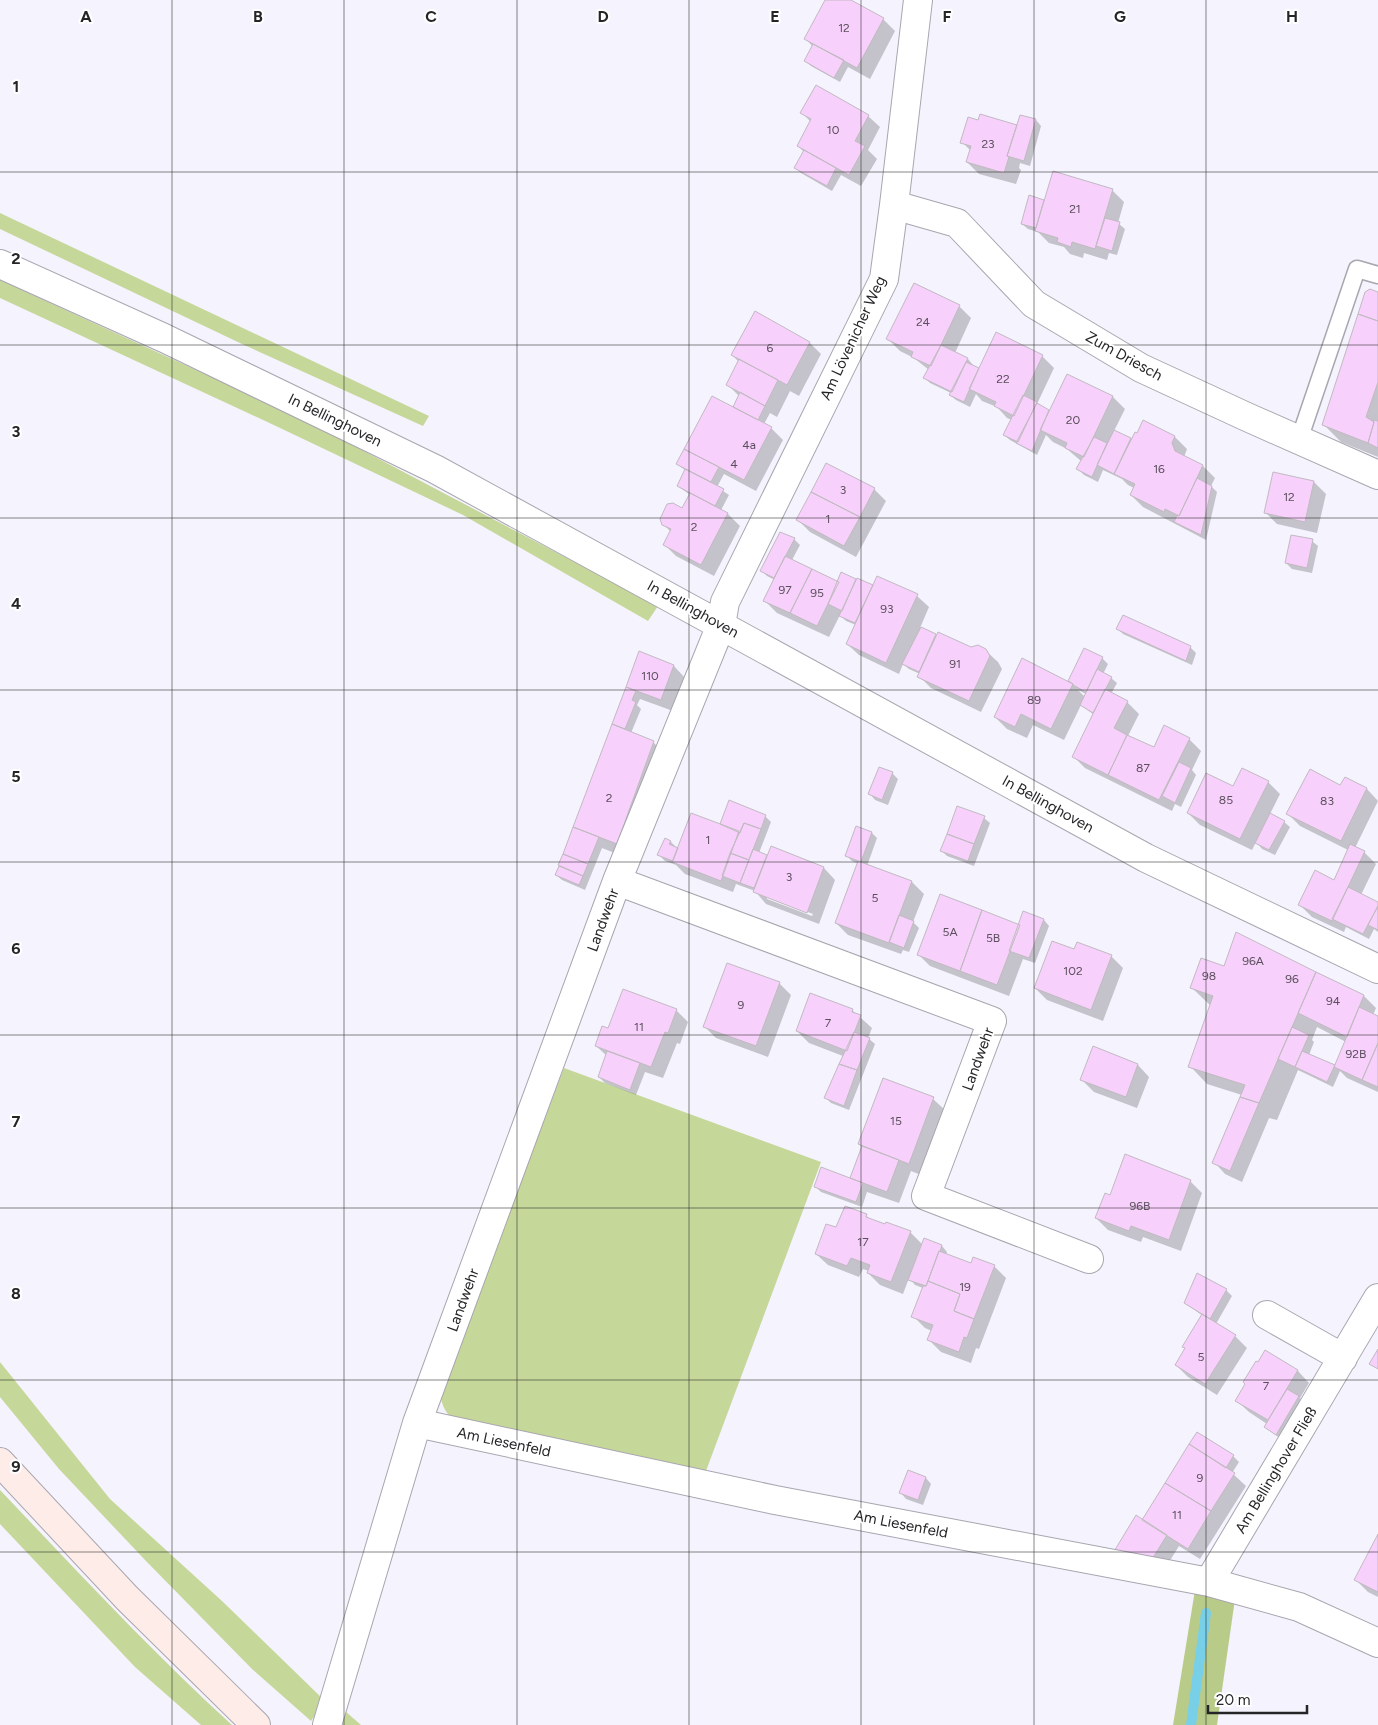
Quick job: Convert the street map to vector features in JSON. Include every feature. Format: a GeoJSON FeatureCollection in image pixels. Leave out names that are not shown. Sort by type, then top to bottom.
{"type":"FeatureCollection","features":[{"type":"Feature","properties":{"kind":"main road"},"geometry":{"type":"LineString","coordinates":[[0,1462],[127,1598],[256,1725]]}},
{"type":"Feature","properties":{"kind":"street","name":"Am Lövenicher Weg"},"geometry":{"type":"LineString","coordinates":[[720,625],[724,602],[884,278],[918,0]]}},
{"type":"Feature","properties":{"kind":"street","name":"Zum Driesch"},"geometry":{"type":"LineString","coordinates":[[894,204],[957,223],[1034,304],[1141,368],[1378,475]]}},
{"type":"Feature","properties":{"kind":"street","name":"In Bellinghoven"},"geometry":{"type":"LineString","coordinates":[[0,264],[164,338],[435,469],[1146,858],[1378,969]]}},
{"type":"Feature","properties":{"kind":"street","name":"Landwehr"},"geometry":{"type":"LineString","coordinates":[[327,1725],[417,1423],[617,881],[720,625]]}},
{"type":"Feature","properties":{"kind":"street","name":"Landwehr"},"geometry":{"type":"LineString","coordinates":[[617,881],[992,1020],[926,1196],[1089,1259]]}},
{"type":"Feature","properties":{"kind":"street","name":"Am Bellinghover Fließ"},"geometry":{"type":"LineString","coordinates":[[1209,1582],[1378,1298]]}},
{"type":"Feature","properties":{"kind":"street"},"geometry":{"type":"LineString","coordinates":[[1266,1315],[1342,1358]]}},
{"type":"Feature","properties":{"kind":"street","name":"Am Liesenfeld"},"geometry":{"type":"LineString","coordinates":[[417,1423],[775,1500],[1209,1582],[1299,1607],[1378,1643]]}},
{"type":"Feature","properties":{"kind":"lane"},"geometry":{"type":"LineString","coordinates":[[1299,440],[1357,269],[1378,275]]}},
{"type":"Feature","properties":{"kind":"green space"},"geometry":{"type":"Polygon","coordinates":[[[0,213],[429,416],[423,426],[242,344],[0,229],[0,213]]]}},
{"type":"Feature","properties":{"kind":"green space"},"geometry":{"type":"Polygon","coordinates":[[[0,280],[303,419],[658,606],[648,621],[463,515],[0,298],[0,280]]]}},
{"type":"Feature","properties":{"kind":"green space"},"geometry":{"type":"Polygon","coordinates":[[[564,1068],[821,1162],[706,1471],[458,1422],[448,1414],[442,1403],[440,1394],[564,1068]]]}},
{"type":"Feature","properties":{"kind":"green space"},"geometry":{"type":"Polygon","coordinates":[[[0,1362],[110,1499],[222,1601],[325,1701],[311,1721],[252,1669],[59,1469],[0,1397],[0,1362]]]}},
{"type":"Feature","properties":{"kind":"green space"},"geometry":{"type":"Polygon","coordinates":[[[0,1490],[143,1639],[232,1725],[201,1725],[135,1667],[0,1524],[0,1490]]]}},
{"type":"Feature","properties":{"kind":"green space"},"geometry":{"type":"Polygon","coordinates":[[[1195,1590],[1235,1599],[1217,1725],[1173,1725],[1195,1590]]]}},
{"type":"Feature","properties":{"kind":"green space"},"geometry":{"type":"Polygon","coordinates":[[[345,1711],[361,1725],[343,1725],[345,1711]]]}},
{"type":"Feature","properties":{"kind":"building"},"geometry":{"type":"Polygon","coordinates":[[[825,0],[851,0],[884,18],[857,68],[804,39],[825,0]]]}},
{"type":"Feature","properties":{"kind":"building"},"geometry":{"type":"Polygon","coordinates":[[[813,44],[844,60],[834,78],[804,61],[813,44]]]}},
{"type":"Feature","properties":{"kind":"building"},"geometry":{"type":"Polygon","coordinates":[[[816,85],[869,115],[855,141],[865,146],[849,175],[797,146],[811,119],[800,113],[816,85]]]}},
{"type":"Feature","properties":{"kind":"building"},"geometry":{"type":"Polygon","coordinates":[[[980,114],[1017,125],[1007,156],[1009,157],[1004,173],[966,162],[971,146],[960,143],[968,117],[978,120],[980,114]]]}},
{"type":"Feature","properties":{"kind":"building"},"geometry":{"type":"Polygon","coordinates":[[[1020,115],[1036,119],[1024,161],[1007,156],[1020,115]]]}},
{"type":"Feature","properties":{"kind":"building"},"geometry":{"type":"Polygon","coordinates":[[[804,150],[836,168],[827,186],[794,168],[804,150]]]}},
{"type":"Feature","properties":{"kind":"building"},"geometry":{"type":"Polygon","coordinates":[[[1053,171],[1113,189],[1095,249],[1072,242],[1071,247],[1057,242],[1058,238],[1035,231],[1053,171]]]}},
{"type":"Feature","properties":{"kind":"building"},"geometry":{"type":"Polygon","coordinates":[[[1029,195],[1044,200],[1036,228],[1021,224],[1029,195]]]}},
{"type":"Feature","properties":{"kind":"building"},"geometry":{"type":"Polygon","coordinates":[[[1105,218],[1120,222],[1112,251],[1096,246],[1105,218]]]}},
{"type":"Feature","properties":{"kind":"building"},"geometry":{"type":"Polygon","coordinates":[[[914,283],[960,305],[931,366],[911,357],[913,352],[886,339],[914,283]]]}},
{"type":"Feature","properties":{"kind":"building"},"geometry":{"type":"Polygon","coordinates":[[[1370,289],[1378,292],[1378,321],[1358,314],[1365,292],[1370,289]]]}},
{"type":"Feature","properties":{"kind":"building"},"geometry":{"type":"Polygon","coordinates":[[[755,311],[810,342],[787,385],[731,355],[755,311]]]}},
{"type":"Feature","properties":{"kind":"building"},"geometry":{"type":"Polygon","coordinates":[[[1358,314],[1378,321],[1378,382],[1366,417],[1374,422],[1368,443],[1322,425],[1358,314]]]}},
{"type":"Feature","properties":{"kind":"building"},"geometry":{"type":"Polygon","coordinates":[[[996,332],[1043,355],[1014,416],[994,406],[996,402],[969,389],[996,332]]]}},
{"type":"Feature","properties":{"kind":"building"},"geometry":{"type":"Polygon","coordinates":[[[941,345],[968,358],[952,392],[923,378],[941,345]]]}},
{"type":"Feature","properties":{"kind":"building"},"geometry":{"type":"Polygon","coordinates":[[[739,359],[778,380],[765,406],[726,385],[739,359]]]}},
{"type":"Feature","properties":{"kind":"building"},"geometry":{"type":"Polygon","coordinates":[[[966,362],[979,368],[964,402],[949,395],[966,362]]]}},
{"type":"Feature","properties":{"kind":"building"},"geometry":{"type":"Polygon","coordinates":[[[1067,374],[1113,396],[1084,457],[1065,448],[1067,443],[1040,430],[1067,374]]]}},
{"type":"Feature","properties":{"kind":"building"},"geometry":{"type":"Polygon","coordinates":[[[740,392],[765,406],[758,420],[733,407],[740,392]]]}},
{"type":"Feature","properties":{"kind":"building"},"geometry":{"type":"Polygon","coordinates":[[[1023,395],[1037,402],[1018,442],[1003,435],[1023,395]]]}},
{"type":"Feature","properties":{"kind":"building"},"geometry":{"type":"Polygon","coordinates":[[[712,396],[772,427],[744,480],[684,449],[712,396]]]}},
{"type":"Feature","properties":{"kind":"building"},"geometry":{"type":"Polygon","coordinates":[[[1037,403],[1049,410],[1032,451],[1016,443],[1037,403]]]}},
{"type":"Feature","properties":{"kind":"building"},"geometry":{"type":"Polygon","coordinates":[[[1143,420],[1175,436],[1172,443],[1175,451],[1203,465],[1179,516],[1165,509],[1164,512],[1130,495],[1135,484],[1114,474],[1143,420]]]}},
{"type":"Feature","properties":{"kind":"building"},"geometry":{"type":"Polygon","coordinates":[[[1373,420],[1378,421],[1378,448],[1368,443],[1373,420]]]}},
{"type":"Feature","properties":{"kind":"building"},"geometry":{"type":"Polygon","coordinates":[[[1114,430],[1131,438],[1114,474],[1097,465],[1114,430]]]}},
{"type":"Feature","properties":{"kind":"building"},"geometry":{"type":"Polygon","coordinates":[[[1094,437],[1107,443],[1092,477],[1076,469],[1094,437]]]}},
{"type":"Feature","properties":{"kind":"building"},"geometry":{"type":"Polygon","coordinates":[[[684,449],[719,467],[711,482],[676,464],[684,449]]]}},
{"type":"Feature","properties":{"kind":"building"},"geometry":{"type":"Polygon","coordinates":[[[826,463],[875,488],[860,517],[811,492],[826,463]]]}},
{"type":"Feature","properties":{"kind":"building"},"geometry":{"type":"Polygon","coordinates":[[[685,469],[724,489],[715,506],[677,486],[685,469]]]}},
{"type":"Feature","properties":{"kind":"building"},"geometry":{"type":"Polygon","coordinates":[[[1273,472],[1314,481],[1305,522],[1264,513],[1273,472]]]}},
{"type":"Feature","properties":{"kind":"building"},"geometry":{"type":"Polygon","coordinates":[[[1197,478],[1212,486],[1201,535],[1174,522],[1177,515],[1179,516],[1197,478]]]}},
{"type":"Feature","properties":{"kind":"building"},"geometry":{"type":"Polygon","coordinates":[[[811,492],[860,517],[844,546],[796,520],[811,492]]]}},
{"type":"Feature","properties":{"kind":"building"},"geometry":{"type":"Polygon","coordinates":[[[690,493],[728,513],[701,565],[663,545],[671,529],[662,525],[660,519],[667,504],[673,503],[682,508],[690,493]]]}},
{"type":"Feature","properties":{"kind":"building"},"geometry":{"type":"Polygon","coordinates":[[[780,532],[795,538],[774,578],[760,571],[780,532]]]}},
{"type":"Feature","properties":{"kind":"building"},"geometry":{"type":"Polygon","coordinates":[[[1291,535],[1313,539],[1307,568],[1285,563],[1291,535]]]}},
{"type":"Feature","properties":{"kind":"building"},"geometry":{"type":"Polygon","coordinates":[[[785,556],[812,569],[790,613],[763,601],[785,556]]]}},
{"type":"Feature","properties":{"kind":"building"},"geometry":{"type":"Polygon","coordinates":[[[812,569],[839,582],[817,626],[790,613],[812,569]]]}},
{"type":"Feature","properties":{"kind":"building"},"geometry":{"type":"Polygon","coordinates":[[[841,572],[856,579],[842,611],[828,604],[841,572]]]}},
{"type":"Feature","properties":{"kind":"building"},"geometry":{"type":"Polygon","coordinates":[[[877,576],[918,594],[886,663],[846,644],[877,576]]]}},
{"type":"Feature","properties":{"kind":"building"},"geometry":{"type":"Polygon","coordinates":[[[857,578],[873,585],[855,623],[839,616],[857,578]]]}},
{"type":"Feature","properties":{"kind":"building"},"geometry":{"type":"Polygon","coordinates":[[[1123,615],[1191,646],[1186,661],[1116,629],[1123,615]]]}},
{"type":"Feature","properties":{"kind":"building"},"geometry":{"type":"Polygon","coordinates":[[[921,627],[936,634],[919,672],[902,664],[921,627]]]}},
{"type":"Feature","properties":{"kind":"building"},"geometry":{"type":"Polygon","coordinates":[[[938,632],[971,647],[978,645],[986,649],[990,656],[969,701],[917,677],[938,632]]]}},
{"type":"Feature","properties":{"kind":"building"},"geometry":{"type":"Polygon","coordinates":[[[1084,648],[1103,657],[1086,692],[1068,681],[1084,648]]]}},
{"type":"Feature","properties":{"kind":"building"},"geometry":{"type":"Polygon","coordinates":[[[639,651],[674,665],[661,700],[626,687],[639,651]]]}},
{"type":"Feature","properties":{"kind":"building"},"geometry":{"type":"Polygon","coordinates":[[[1022,658],[1073,684],[1051,729],[1021,714],[1015,727],[994,717],[1022,658]]]}},
{"type":"Feature","properties":{"kind":"building"},"geometry":{"type":"Polygon","coordinates":[[[1097,669],[1112,677],[1093,713],[1080,705],[1097,669]]]}},
{"type":"Feature","properties":{"kind":"building"},"geometry":{"type":"Polygon","coordinates":[[[626,687],[636,691],[632,700],[636,702],[625,729],[612,724],[626,687]]]}},
{"type":"Feature","properties":{"kind":"building"},"geometry":{"type":"Polygon","coordinates":[[[1105,689],[1128,701],[1114,728],[1127,735],[1108,775],[1072,757],[1105,689]]]}},
{"type":"Feature","properties":{"kind":"building"},"geometry":{"type":"Polygon","coordinates":[[[612,724],[654,741],[617,844],[573,827],[612,724]]]}},
{"type":"Feature","properties":{"kind":"building"},"geometry":{"type":"Polygon","coordinates":[[[1164,725],[1190,738],[1159,800],[1108,775],[1127,735],[1154,747],[1164,725]]]}},
{"type":"Feature","properties":{"kind":"building"},"geometry":{"type":"Polygon","coordinates":[[[1179,762],[1191,768],[1175,803],[1162,796],[1179,762]]]}},
{"type":"Feature","properties":{"kind":"building"},"geometry":{"type":"Polygon","coordinates":[[[879,767],[893,772],[882,800],[868,794],[879,767]]]}},
{"type":"Feature","properties":{"kind":"building"},"geometry":{"type":"Polygon","coordinates":[[[1242,768],[1269,781],[1240,839],[1187,813],[1206,773],[1233,786],[1242,768]]]}},
{"type":"Feature","properties":{"kind":"building"},"geometry":{"type":"Polygon","coordinates":[[[1310,769],[1340,785],[1345,777],[1367,788],[1341,841],[1286,814],[1310,769]]]}},
{"type":"Feature","properties":{"kind":"building"},"geometry":{"type":"Polygon","coordinates":[[[729,800],[766,815],[761,829],[744,823],[740,833],[720,824],[729,800]]]}},
{"type":"Feature","properties":{"kind":"building"},"geometry":{"type":"Polygon","coordinates":[[[957,806],[985,816],[974,844],[947,834],[957,806]]]}},
{"type":"Feature","properties":{"kind":"building"},"geometry":{"type":"Polygon","coordinates":[[[691,813],[739,831],[721,881],[672,862],[691,813]]]}},
{"type":"Feature","properties":{"kind":"building"},"geometry":{"type":"Polygon","coordinates":[[[1270,813],[1285,821],[1269,850],[1255,843],[1270,813]]]}},
{"type":"Feature","properties":{"kind":"building"},"geometry":{"type":"Polygon","coordinates":[[[744,823],[761,829],[749,860],[730,853],[744,823]]]}},
{"type":"Feature","properties":{"kind":"building"},"geometry":{"type":"Polygon","coordinates":[[[856,826],[872,832],[861,862],[845,856],[856,826]]]}},
{"type":"Feature","properties":{"kind":"building"},"geometry":{"type":"Polygon","coordinates":[[[573,827],[599,837],[588,864],[563,854],[573,827]]]}},
{"type":"Feature","properties":{"kind":"building"},"geometry":{"type":"Polygon","coordinates":[[[947,834],[974,844],[968,861],[940,851],[947,834]]]}},
{"type":"Feature","properties":{"kind":"building"},"geometry":{"type":"Polygon","coordinates":[[[665,838],[671,841],[669,844],[678,848],[673,861],[657,855],[665,838]]]}},
{"type":"Feature","properties":{"kind":"building"},"geometry":{"type":"Polygon","coordinates":[[[1350,844],[1365,851],[1332,921],[1298,905],[1315,870],[1334,880],[1350,844]]]}},
{"type":"Feature","properties":{"kind":"building"},"geometry":{"type":"Polygon","coordinates":[[[771,846],[824,867],[807,913],[753,892],[771,846]]]}},
{"type":"Feature","properties":{"kind":"building"},"geometry":{"type":"Polygon","coordinates":[[[753,849],[767,855],[754,888],[740,883],[753,849]]]}},
{"type":"Feature","properties":{"kind":"building"},"geometry":{"type":"Polygon","coordinates":[[[730,853],[749,860],[740,883],[722,876],[730,853]]]}},
{"type":"Feature","properties":{"kind":"building"},"geometry":{"type":"Polygon","coordinates":[[[563,854],[588,864],[583,876],[558,865],[563,854]]]}},
{"type":"Feature","properties":{"kind":"building"},"geometry":{"type":"Polygon","coordinates":[[[858,861],[912,881],[889,943],[835,923],[858,861]]]}},
{"type":"Feature","properties":{"kind":"building"},"geometry":{"type":"Polygon","coordinates":[[[559,866],[583,876],[579,885],[555,875],[559,866]]]}},
{"type":"Feature","properties":{"kind":"building"},"geometry":{"type":"Polygon","coordinates":[[[1348,887],[1378,902],[1378,906],[1363,934],[1332,919],[1348,887]]]}},
{"type":"Feature","properties":{"kind":"building"},"geometry":{"type":"Polygon","coordinates":[[[940,894],[982,910],[960,971],[917,955],[940,894]]]}},
{"type":"Feature","properties":{"kind":"building"},"geometry":{"type":"Polygon","coordinates":[[[1378,906],[1378,930],[1368,925],[1378,906]]]}},
{"type":"Feature","properties":{"kind":"building"},"geometry":{"type":"Polygon","coordinates":[[[982,910],[1020,925],[997,985],[960,971],[982,910]]]}},
{"type":"Feature","properties":{"kind":"building"},"geometry":{"type":"Polygon","coordinates":[[[1023,911],[1044,919],[1029,958],[1009,951],[1023,911]]]}},
{"type":"Feature","properties":{"kind":"building"},"geometry":{"type":"Polygon","coordinates":[[[899,915],[914,921],[904,948],[889,942],[899,915]]]}},
{"type":"Feature","properties":{"kind":"building"},"geometry":{"type":"Polygon","coordinates":[[[1236,932],[1316,972],[1259,1103],[1240,1097],[1245,1085],[1188,1067],[1213,996],[1190,988],[1201,958],[1224,966],[1236,932]]]}},
{"type":"Feature","properties":{"kind":"building"},"geometry":{"type":"Polygon","coordinates":[[[1052,941],[1074,949],[1077,942],[1112,955],[1091,1010],[1034,988],[1052,941]]]}},
{"type":"Feature","properties":{"kind":"building"},"geometry":{"type":"Polygon","coordinates":[[[727,963],[780,982],[756,1046],[703,1027],[727,963]]]}},
{"type":"Feature","properties":{"kind":"building"},"geometry":{"type":"Polygon","coordinates":[[[1316,972],[1364,995],[1347,1037],[1298,1013],[1316,972]]]}},
{"type":"Feature","properties":{"kind":"building"},"geometry":{"type":"Polygon","coordinates":[[[623,989],[677,1009],[668,1033],[665,1032],[651,1067],[595,1046],[602,1026],[608,1028],[623,989]]]}},
{"type":"Feature","properties":{"kind":"building"},"geometry":{"type":"Polygon","coordinates":[[[810,993],[853,1009],[852,1012],[861,1015],[847,1051],[796,1031],[810,993]]]}},
{"type":"Feature","properties":{"kind":"building"},"geometry":{"type":"Polygon","coordinates":[[[1359,1007],[1378,1016],[1378,1043],[1362,1080],[1334,1067],[1359,1007]]]}},
{"type":"Feature","properties":{"kind":"building"},"geometry":{"type":"Polygon","coordinates":[[[1292,1027],[1309,1035],[1295,1067],[1278,1059],[1292,1027]]]}},
{"type":"Feature","properties":{"kind":"building"},"geometry":{"type":"Polygon","coordinates":[[[854,1032],[870,1038],[857,1070],[839,1064],[854,1032]]]}},
{"type":"Feature","properties":{"kind":"building"},"geometry":{"type":"Polygon","coordinates":[[[1378,1043],[1378,1087],[1362,1080],[1378,1043]]]}},
{"type":"Feature","properties":{"kind":"building"},"geometry":{"type":"Polygon","coordinates":[[[1093,1046],[1138,1064],[1126,1097],[1080,1080],[1093,1046]]]}},
{"type":"Feature","properties":{"kind":"building"},"geometry":{"type":"Polygon","coordinates":[[[607,1051],[640,1063],[630,1090],[598,1077],[607,1051]]]}},
{"type":"Feature","properties":{"kind":"building"},"geometry":{"type":"Polygon","coordinates":[[[1302,1051],[1335,1065],[1327,1082],[1295,1067],[1302,1051]]]}},
{"type":"Feature","properties":{"kind":"building"},"geometry":{"type":"Polygon","coordinates":[[[839,1064],[857,1070],[844,1106],[824,1098],[839,1064]]]}},
{"type":"Feature","properties":{"kind":"building"},"geometry":{"type":"Polygon","coordinates":[[[883,1078],[934,1097],[909,1164],[858,1144],[883,1078]]]}},
{"type":"Feature","properties":{"kind":"building"},"geometry":{"type":"Polygon","coordinates":[[[1240,1097],[1259,1103],[1230,1171],[1212,1163],[1240,1097]]]}},
{"type":"Feature","properties":{"kind":"building"},"geometry":{"type":"Polygon","coordinates":[[[862,1146],[899,1160],[887,1192],[850,1178],[862,1146]]]}},
{"type":"Feature","properties":{"kind":"building"},"geometry":{"type":"Polygon","coordinates":[[[1125,1154],[1191,1180],[1169,1240],[1131,1226],[1129,1231],[1095,1218],[1105,1193],[1110,1195],[1125,1154]]]}},
{"type":"Feature","properties":{"kind":"building"},"geometry":{"type":"Polygon","coordinates":[[[821,1167],[863,1183],[856,1202],[814,1187],[821,1167]]]}},
{"type":"Feature","properties":{"kind":"building"},"geometry":{"type":"Polygon","coordinates":[[[845,1206],[867,1214],[866,1217],[911,1231],[891,1282],[867,1273],[870,1265],[851,1258],[847,1266],[815,1254],[826,1224],[836,1227],[845,1206]]]}},
{"type":"Feature","properties":{"kind":"building"},"geometry":{"type":"Polygon","coordinates":[[[924,1238],[942,1245],[926,1286],[908,1280],[924,1238]]]}},
{"type":"Feature","properties":{"kind":"building"},"geometry":{"type":"Polygon","coordinates":[[[939,1251],[971,1263],[973,1257],[995,1265],[974,1319],[954,1311],[960,1294],[928,1281],[939,1251]]]}},
{"type":"Feature","properties":{"kind":"building"},"geometry":{"type":"Polygon","coordinates":[[[1197,1273],[1227,1289],[1210,1319],[1184,1303],[1197,1273]]]}},
{"type":"Feature","properties":{"kind":"building"},"geometry":{"type":"Polygon","coordinates":[[[928,1281],[960,1294],[954,1311],[974,1319],[967,1338],[964,1337],[959,1352],[927,1340],[933,1325],[911,1317],[923,1286],[926,1286],[928,1281]]]}},
{"type":"Feature","properties":{"kind":"building"},"geometry":{"type":"Polygon","coordinates":[[[1202,1314],[1236,1335],[1205,1384],[1175,1365],[1185,1348],[1182,1347],[1202,1314]]]}},
{"type":"Feature","properties":{"kind":"building"},"geometry":{"type":"Polygon","coordinates":[[[1378,1349],[1378,1369],[1369,1364],[1378,1349]]]}},
{"type":"Feature","properties":{"kind":"building"},"geometry":{"type":"Polygon","coordinates":[[[1265,1350],[1298,1370],[1268,1420],[1235,1401],[1245,1384],[1243,1382],[1265,1350]]]}},
{"type":"Feature","properties":{"kind":"building"},"geometry":{"type":"Polygon","coordinates":[[[1287,1389],[1299,1396],[1276,1435],[1264,1427],[1287,1389]]]}},
{"type":"Feature","properties":{"kind":"building"},"geometry":{"type":"Polygon","coordinates":[[[1197,1432],[1234,1455],[1226,1468],[1189,1444],[1197,1432]]]}},
{"type":"Feature","properties":{"kind":"building"},"geometry":{"type":"Polygon","coordinates":[[[1189,1444],[1235,1473],[1211,1511],[1165,1483],[1189,1444]]]}},
{"type":"Feature","properties":{"kind":"building"},"geometry":{"type":"Polygon","coordinates":[[[908,1470],[926,1477],[918,1500],[899,1493],[908,1470]]]}},
{"type":"Feature","properties":{"kind":"building"},"geometry":{"type":"Polygon","coordinates":[[[1165,1483],[1211,1511],[1188,1549],[1142,1520],[1165,1483]]]}},
{"type":"Feature","properties":{"kind":"building"},"geometry":{"type":"Polygon","coordinates":[[[1136,1515],[1167,1535],[1151,1561],[1113,1553],[1136,1515]]]}},
{"type":"Feature","properties":{"kind":"building"},"geometry":{"type":"Polygon","coordinates":[[[1378,1534],[1378,1592],[1354,1580],[1378,1534]]]}},
{"type":"Feature","properties":{"kind":"waterway"},"geometry":{"type":"LineString","coordinates":[[1191,1725],[1206,1613]]}}]}
